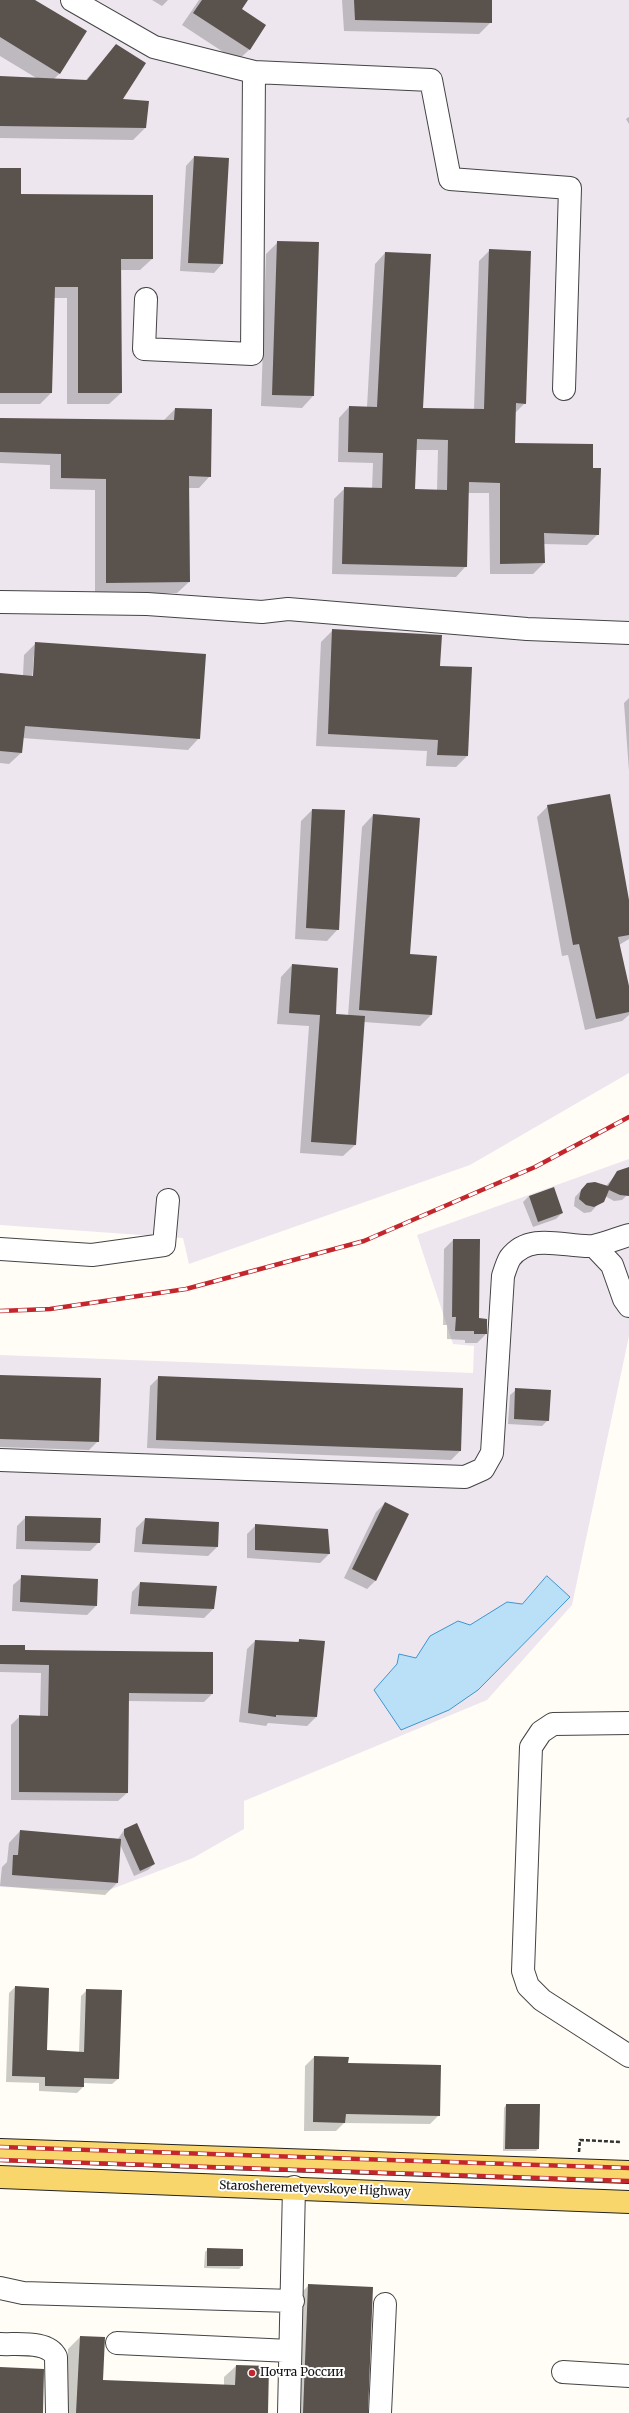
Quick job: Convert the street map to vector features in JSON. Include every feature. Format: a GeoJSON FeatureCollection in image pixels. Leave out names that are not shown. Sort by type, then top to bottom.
{"type":"FeatureCollection","features":[{"type":"Feature","properties":{"kind":"main road"},"geometry":{"type":"LineString","coordinates":[[0,2150],[629,2172]]}},
{"type":"Feature","properties":{"kind":"main road","name":"Starosheremetyevskoye Highway"},"geometry":{"type":"LineString","coordinates":[[0,2177],[294,2187],[629,2202]]}},
{"type":"Feature","properties":{"kind":"street"},"geometry":{"type":"LineString","coordinates":[[72,0],[154,47],[254,72],[431,80],[450,179],[570,188],[564,389]]}},
{"type":"Feature","properties":{"kind":"street"},"geometry":{"type":"LineString","coordinates":[[146,299],[144,349],[252,354],[254,72]]}},
{"type":"Feature","properties":{"kind":"street"},"geometry":{"type":"LineString","coordinates":[[0,602],[147,604],[262,612],[288,609],[527,629],[629,633]]}},
{"type":"Feature","properties":{"kind":"street"},"geometry":{"type":"LineString","coordinates":[[0,1249],[92,1255],[164,1245],[168,1200]]}},
{"type":"Feature","properties":{"kind":"street"},"geometry":{"type":"LineString","coordinates":[[1,1460],[465,1477],[484,1469],[492,1453],[503,1276],[510,1258],[522,1248],[536,1244],[555,1242],[594,1246],[629,1235]]}},
{"type":"Feature","properties":{"kind":"street"},"geometry":{"type":"LineString","coordinates":[[594,1246],[612,1265],[624,1299],[629,1306]]}},
{"type":"Feature","properties":{"kind":"street"},"geometry":{"type":"LineString","coordinates":[[629,1723],[553,1724],[541,1732],[531,1747],[523,1971],[528,1986],[542,2000],[629,2056]]}},
{"type":"Feature","properties":{"kind":"street"},"geometry":{"type":"LineString","coordinates":[[290,2413],[294,2187]]}},
{"type":"Feature","properties":{"kind":"street"},"geometry":{"type":"LineString","coordinates":[[0,2288],[23,2293],[293,2301]]}},
{"type":"Feature","properties":{"kind":"street"},"geometry":{"type":"LineString","coordinates":[[380,2413],[385,2304]]}},
{"type":"Feature","properties":{"kind":"street"},"geometry":{"type":"LineString","coordinates":[[117,2343],[290,2351]]}},
{"type":"Feature","properties":{"kind":"street"},"geometry":{"type":"LineString","coordinates":[[0,2344],[44,2346],[53,2351],[56,2357],[57,2413]]}},
{"type":"Feature","properties":{"kind":"street"},"geometry":{"type":"LineString","coordinates":[[563,2372],[629,2376]]}},
{"type":"Feature","properties":{"kind":"path"},"geometry":{"type":"LineString","coordinates":[[588,2141],[621,2142]]}},
{"type":"Feature","properties":{"kind":"shaded area"},"geometry":{"type":"Polygon","coordinates":[[[0,0],[629,0],[629,1073],[470,1165],[189,1264],[183,1238],[0,1225],[0,0]]]}},
{"type":"Feature","properties":{"kind":"shaded area"},"geometry":{"type":"Polygon","coordinates":[[[629,1159],[629,1336],[572,1605],[487,1700],[244,1801],[244,1829],[193,1858],[109,1890],[0,1887],[0,1355],[473,1373],[474,1346],[453,1344],[417,1235],[629,1159]]]}},
{"type":"Feature","properties":{"kind":"water"},"geometry":{"type":"Polygon","coordinates":[[[547,1576],[570,1597],[478,1690],[449,1710],[401,1730],[374,1690],[397,1664],[399,1654],[416,1658],[430,1636],[458,1621],[470,1625],[507,1602],[522,1604],[547,1576]]]}},
{"type":"Feature","properties":{"kind":"building"},"geometry":{"type":"Polygon","coordinates":[[[0,0],[35,0],[87,31],[60,74],[0,37],[0,0]]]}},
{"type":"Feature","properties":{"kind":"building"},"geometry":{"type":"Polygon","coordinates":[[[202,0],[248,0],[242,9],[266,25],[250,50],[193,13],[202,0]]]}},
{"type":"Feature","properties":{"kind":"building"},"geometry":{"type":"Polygon","coordinates":[[[354,0],[492,0],[492,23],[355,20],[354,0]]]}},
{"type":"Feature","properties":{"kind":"building"},"geometry":{"type":"Polygon","coordinates":[[[116,44],[146,63],[123,99],[149,101],[146,128],[0,126],[0,76],[87,80],[116,44]]]}},
{"type":"Feature","properties":{"kind":"building"},"geometry":{"type":"Polygon","coordinates":[[[194,156],[229,158],[223,264],[188,263],[194,156]]]}},
{"type":"Feature","properties":{"kind":"building"},"geometry":{"type":"Polygon","coordinates":[[[0,168],[21,168],[21,194],[153,195],[153,259],[121,259],[122,393],[78,393],[78,287],[55,287],[52,393],[0,393],[0,168]]]}},
{"type":"Feature","properties":{"kind":"building"},"geometry":{"type":"Polygon","coordinates":[[[277,241],[319,242],[314,396],[272,395],[277,241]]]}},
{"type":"Feature","properties":{"kind":"building"},"geometry":{"type":"Polygon","coordinates":[[[489,249],[531,251],[526,404],[516,403],[515,443],[593,444],[593,468],[601,468],[599,535],[544,533],[545,563],[500,564],[500,483],[469,482],[467,567],[342,564],[344,487],[382,488],[383,453],[348,452],[349,406],[377,407],[385,252],[431,254],[423,408],[484,409],[489,249]],[[417,439],[415,489],[447,490],[448,440],[417,439]]]}},
{"type":"Feature","properties":{"kind":"building"},"geometry":{"type":"Polygon","coordinates":[[[175,408],[212,409],[211,477],[189,476],[190,582],[106,583],[106,479],[61,478],[61,454],[0,452],[0,418],[174,420],[175,408]]]}},
{"type":"Feature","properties":{"kind":"building"},"geometry":{"type":"Polygon","coordinates":[[[332,629],[442,635],[440,666],[472,667],[468,756],[437,755],[438,740],[328,734],[332,629]]]}},
{"type":"Feature","properties":{"kind":"building"},"geometry":{"type":"Polygon","coordinates":[[[35,642],[206,654],[200,739],[25,726],[22,753],[0,751],[0,673],[33,676],[35,642]]]}},
{"type":"Feature","properties":{"kind":"building"},"geometry":{"type":"Polygon","coordinates":[[[610,794],[629,900],[629,935],[618,937],[629,986],[629,1012],[596,1019],[579,944],[573,945],[547,805],[610,794]]]}},
{"type":"Feature","properties":{"kind":"building"},"geometry":{"type":"Polygon","coordinates":[[[312,809],[345,810],[339,930],[306,928],[312,809]]]}},
{"type":"Feature","properties":{"kind":"building"},"geometry":{"type":"Polygon","coordinates":[[[373,814],[420,818],[410,954],[437,956],[432,1015],[359,1010],[373,814]]]}},
{"type":"Feature","properties":{"kind":"building"},"geometry":{"type":"Polygon","coordinates":[[[292,964],[338,968],[336,1014],[365,1016],[356,1145],[311,1142],[320,1015],[289,1013],[292,964]]]}},
{"type":"Feature","properties":{"kind":"building"},"geometry":{"type":"Polygon","coordinates":[[[629,1167],[629,1196],[620,1195],[609,1190],[604,1202],[594,1207],[586,1205],[579,1199],[581,1190],[587,1183],[595,1182],[608,1186],[617,1171],[629,1167]]]}},
{"type":"Feature","properties":{"kind":"building"},"geometry":{"type":"Polygon","coordinates":[[[554,1187],[563,1213],[538,1222],[529,1196],[554,1187]]]}},
{"type":"Feature","properties":{"kind":"building"},"geometry":{"type":"Polygon","coordinates":[[[453,1239],[480,1239],[479,1318],[487,1319],[487,1334],[474,1334],[474,1331],[455,1331],[456,1317],[452,1317],[453,1239]]]}},
{"type":"Feature","properties":{"kind":"building"},"geometry":{"type":"Polygon","coordinates":[[[0,1375],[101,1378],[99,1442],[0,1439],[0,1375]]]}},
{"type":"Feature","properties":{"kind":"building"},"geometry":{"type":"Polygon","coordinates":[[[158,1376],[463,1388],[461,1451],[156,1440],[158,1376]]]}},
{"type":"Feature","properties":{"kind":"building"},"geometry":{"type":"Polygon","coordinates":[[[515,1388],[551,1390],[549,1421],[514,1419],[515,1388]]]}},
{"type":"Feature","properties":{"kind":"building"},"geometry":{"type":"Polygon","coordinates":[[[385,1502],[409,1514],[376,1581],[352,1569],[385,1502]]]}},
{"type":"Feature","properties":{"kind":"building"},"geometry":{"type":"Polygon","coordinates":[[[25,1516],[101,1518],[100,1543],[25,1541],[25,1516]]]}},
{"type":"Feature","properties":{"kind":"building"},"geometry":{"type":"Polygon","coordinates":[[[145,1518],[219,1522],[218,1547],[142,1544],[145,1518]]]}},
{"type":"Feature","properties":{"kind":"building"},"geometry":{"type":"Polygon","coordinates":[[[255,1524],[328,1529],[330,1554],[255,1550],[255,1524]]]}},
{"type":"Feature","properties":{"kind":"building"},"geometry":{"type":"Polygon","coordinates":[[[21,1575],[98,1579],[97,1606],[20,1602],[21,1575]]]}},
{"type":"Feature","properties":{"kind":"building"},"geometry":{"type":"Polygon","coordinates":[[[140,1582],[217,1586],[214,1609],[138,1606],[140,1582]]]}},
{"type":"Feature","properties":{"kind":"building"},"geometry":{"type":"Polygon","coordinates":[[[299,1639],[325,1641],[317,1717],[276,1715],[276,1717],[248,1713],[255,1640],[299,1642],[299,1639]]]}},
{"type":"Feature","properties":{"kind":"building"},"geometry":{"type":"Polygon","coordinates":[[[0,1645],[25,1645],[25,1650],[213,1652],[213,1694],[129,1693],[128,1793],[19,1792],[19,1715],[48,1716],[49,1665],[0,1664],[0,1645]]]}},
{"type":"Feature","properties":{"kind":"building"},"geometry":{"type":"Polygon","coordinates":[[[137,1823],[155,1864],[140,1871],[124,1835],[124,1829],[137,1823]]]}},
{"type":"Feature","properties":{"kind":"building"},"geometry":{"type":"Polygon","coordinates":[[[20,1830],[121,1839],[118,1883],[12,1875],[13,1855],[18,1855],[20,1830]]]}},
{"type":"Feature","properties":{"kind":"building"},"geometry":{"type":"Polygon","coordinates":[[[15,1986],[49,1988],[47,2050],[84,2052],[86,1989],[122,1990],[119,2079],[84,2078],[84,2087],[45,2086],[45,2077],[12,2076],[15,1986]]]}},
{"type":"Feature","properties":{"kind":"building"},"geometry":{"type":"Polygon","coordinates":[[[314,2056],[349,2057],[348,2063],[441,2065],[440,2116],[346,2114],[345,2123],[313,2122],[314,2056]]]}},
{"type":"Feature","properties":{"kind":"building"},"geometry":{"type":"Polygon","coordinates":[[[506,2104],[540,2104],[539,2149],[505,2149],[506,2104]]]}},
{"type":"Feature","properties":{"kind":"building"},"geometry":{"type":"Polygon","coordinates":[[[207,2248],[243,2249],[243,2266],[207,2266],[207,2248]]]}},
{"type":"Feature","properties":{"kind":"building"},"geometry":{"type":"Polygon","coordinates":[[[308,2284],[373,2287],[368,2413],[303,2413],[308,2284]]]}},
{"type":"Feature","properties":{"kind":"building","name":"Почта России"},"geometry":{"type":"Polygon","coordinates":[[[80,2336],[105,2337],[103,2380],[235,2385],[236,2365],[269,2366],[268,2413],[76,2413],[80,2336]]]}},
{"type":"Feature","properties":{"kind":"building"},"geometry":{"type":"Polygon","coordinates":[[[0,2367],[44,2369],[43,2413],[0,2413],[0,2367]]]}},
{"type":"Feature","properties":{"kind":"railway"},"geometry":{"type":"LineString","coordinates":[[0,1311],[50,1309],[186,1289],[364,1241],[535,1167],[629,1117]]}},
{"type":"Feature","properties":{"kind":"railway"},"geometry":{"type":"LineString","coordinates":[[0,2147],[629,2168]]}},
{"type":"Feature","properties":{"kind":"railway"},"geometry":{"type":"LineString","coordinates":[[0,2160],[629,2181]]}},
{"type":"Feature","properties":{"kind":"place","name":"Почта России"},"geometry":{"type":"Point","coordinates":[252,2373]}}]}
